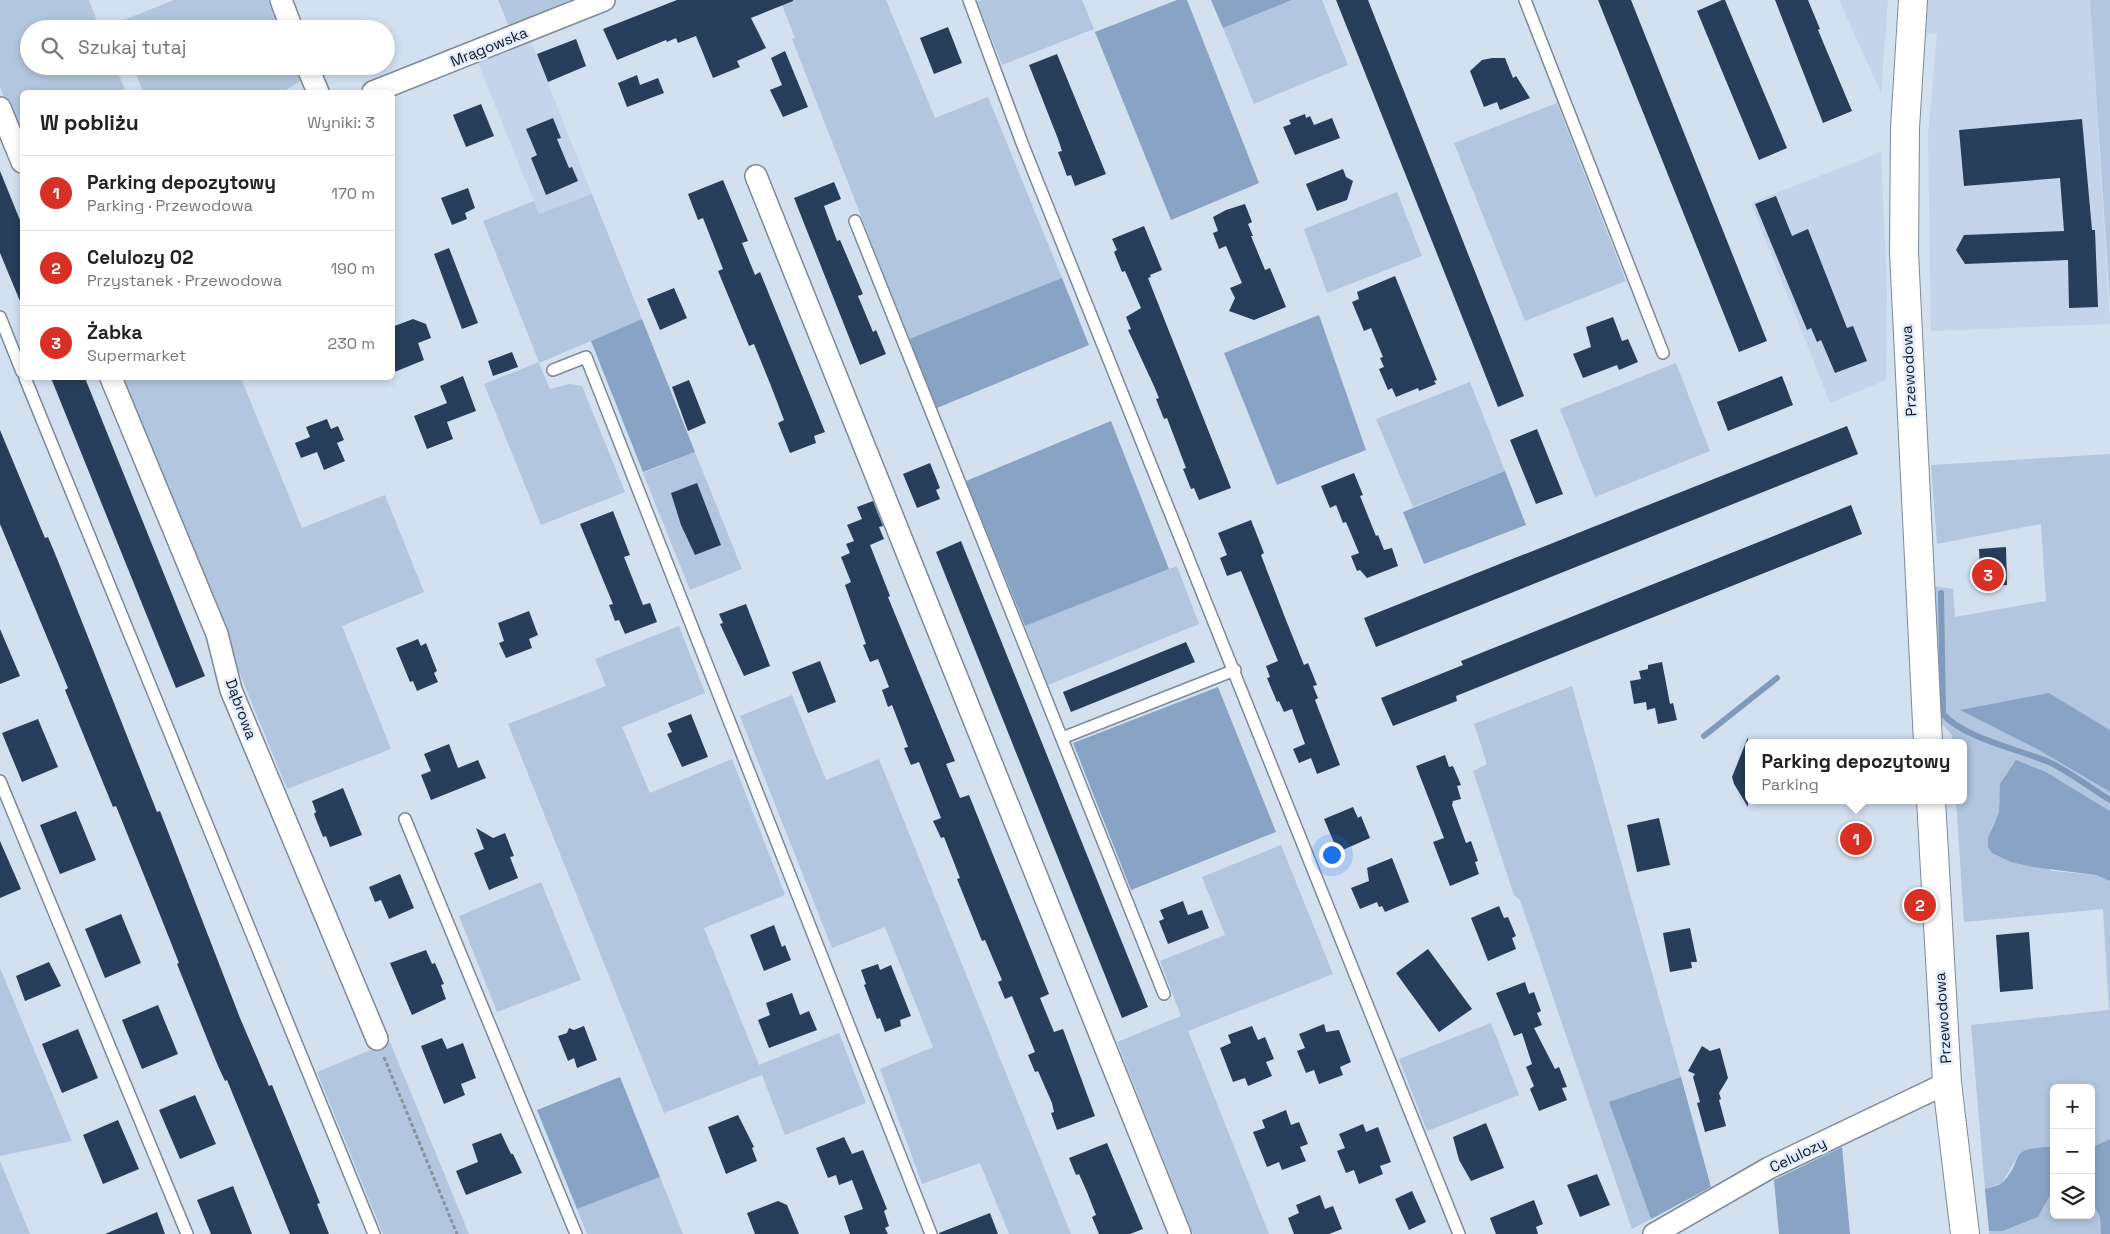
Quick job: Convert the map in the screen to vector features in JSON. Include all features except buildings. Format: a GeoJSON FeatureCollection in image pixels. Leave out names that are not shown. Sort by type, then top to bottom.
{"type":"FeatureCollection","features":[{"type":"Feature","properties":{"kind":"street"},"geometry":{"type":"LineString","coordinates":[[281,0],[289,20]]}},
{"type":"Feature","properties":{"kind":"street","name":"Mrągowska"},"geometry":{"type":"LineString","coordinates":[[378,90],[604,0]]}},
{"type":"Feature","properties":{"kind":"street","name":"Przewodowa"},"geometry":{"type":"LineString","coordinates":[[1913,0],[1905,128],[1904,270],[1928,739]]}},
{"type":"Feature","properties":{"kind":"street"},"geometry":{"type":"LineString","coordinates":[[311,75],[317,90]]}},
{"type":"Feature","properties":{"kind":"street"},"geometry":{"type":"LineString","coordinates":[[0,108],[20,157]]}},
{"type":"Feature","properties":{"kind":"street"},"geometry":{"type":"LineString","coordinates":[[756,176],[1180,1234]]}},
{"type":"Feature","properties":{"kind":"street","name":"Dąbrowa"},"geometry":{"type":"LineString","coordinates":[[112,380],[217,634],[231,690],[376,1039]]}},
{"type":"Feature","properties":{"kind":"street","name":"Przewodowa"},"geometry":{"type":"LineString","coordinates":[[1931,804],[1947,1084],[1965,1234]]}},
{"type":"Feature","properties":{"kind":"street","name":"Celulozy"},"geometry":{"type":"LineString","coordinates":[[1654,1234],[1769,1168],[1947,1084]]}},
{"type":"Feature","properties":{"kind":"lane"},"geometry":{"type":"LineString","coordinates":[[969,0],[1022,143],[1235,670],[1459,1234]]}},
{"type":"Feature","properties":{"kind":"lane"},"geometry":{"type":"LineString","coordinates":[[1525,0],[1663,353]]}},
{"type":"Feature","properties":{"kind":"lane"},"geometry":{"type":"LineString","coordinates":[[855,221],[1164,994]]}},
{"type":"Feature","properties":{"kind":"lane"},"geometry":{"type":"LineString","coordinates":[[0,317],[20,367]]}},
{"type":"Feature","properties":{"kind":"lane"},"geometry":{"type":"LineString","coordinates":[[553,370],[586,357],[931,1234]]}},
{"type":"Feature","properties":{"kind":"lane"},"geometry":{"type":"LineString","coordinates":[[26,380],[374,1234]]}},
{"type":"Feature","properties":{"kind":"lane"},"geometry":{"type":"LineString","coordinates":[[1062,738],[1235,670]]}},
{"type":"Feature","properties":{"kind":"lane"},"geometry":{"type":"LineString","coordinates":[[0,781],[188,1234]]}},
{"type":"Feature","properties":{"kind":"lane"},"geometry":{"type":"LineString","coordinates":[[405,819],[576,1234]]}},
{"type":"Feature","properties":{"kind":"path"},"geometry":{"type":"LineString","coordinates":[[376,1039],[457,1234]]}},
{"type":"Feature","properties":{"kind":"shaded area"},"geometry":{"type":"Polygon","coordinates":[[[0,0],[89,0],[97,20],[20,20],[20,75],[119,75],[125,90],[20,90],[20,137],[0,87],[0,0]]]}},
{"type":"Feature","properties":{"kind":"shaded area"},"geometry":{"type":"Polygon","coordinates":[[[174,0],[268,0],[276,20],[124,20],[174,0]]]}},
{"type":"Feature","properties":{"kind":"shaded area"},"geometry":{"type":"Polygon","coordinates":[[[498,0],[575,0],[575,2],[510,29],[498,0]]]}},
{"type":"Feature","properties":{"kind":"shaded area"},"geometry":{"type":"Polygon","coordinates":[[[780,0],[886,0],[935,118],[988,97],[1062,278],[909,339],[792,39],[795,38],[780,0]]]}},
{"type":"Feature","properties":{"kind":"shaded area"},"geometry":{"type":"Polygon","coordinates":[[[981,0],[1082,0],[1094,29],[1002,65],[977,2],[981,0]]]}},
{"type":"Feature","properties":{"kind":"shaded area"},"geometry":{"type":"Polygon","coordinates":[[[1177,0],[1187,0],[1259,183],[1171,220],[1095,32],[1177,0]]]}},
{"type":"Feature","properties":{"kind":"shaded area"},"geometry":{"type":"Polygon","coordinates":[[[1211,0],[1292,0],[1223,28],[1211,0]]]}},
{"type":"Feature","properties":{"kind":"shaded area"},"geometry":{"type":"Polygon","coordinates":[[[1292,0],[1322,0],[1348,65],[1254,104],[1223,28],[1292,0]]]}},
{"type":"Feature","properties":{"kind":"shaded area"},"geometry":{"type":"Polygon","coordinates":[[[1839,0],[1888,0],[1881,93],[1839,0]]]}},
{"type":"Feature","properties":{"kind":"shaded area"},"geometry":{"type":"Polygon","coordinates":[[[1928,0],[2090,0],[2110,324],[1931,331],[1928,135],[1937,34],[1926,33],[1928,0]]]}},
{"type":"Feature","properties":{"kind":"shaded area"},"geometry":{"type":"Polygon","coordinates":[[[2090,0],[2110,0],[2110,304],[2090,0]]]}},
{"type":"Feature","properties":{"kind":"shaded area"},"geometry":{"type":"Polygon","coordinates":[[[531,41],[592,194],[539,214],[478,63],[531,41]]]}},
{"type":"Feature","properties":{"kind":"shaded area"},"geometry":{"type":"Polygon","coordinates":[[[136,75],[298,75],[300,81],[286,90],[142,90],[136,75]]]}},
{"type":"Feature","properties":{"kind":"shaded area"},"geometry":{"type":"Polygon","coordinates":[[[1557,103],[1626,281],[1525,321],[1454,143],[1557,103]]]}},
{"type":"Feature","properties":{"kind":"shaded area"},"geometry":{"type":"Polygon","coordinates":[[[1881,152],[1887,290],[1886,380],[1830,403],[1751,203],[1881,152]]]}},
{"type":"Feature","properties":{"kind":"shaded area"},"geometry":{"type":"Polygon","coordinates":[[[1397,192],[1422,256],[1327,293],[1304,229],[1397,192]]]}},
{"type":"Feature","properties":{"kind":"shaded area"},"geometry":{"type":"Polygon","coordinates":[[[592,194],[642,319],[539,363],[550,389],[570,384],[582,386],[625,492],[541,525],[484,384],[539,362],[483,221],[534,201],[539,214],[592,194]]]}},
{"type":"Feature","properties":{"kind":"shaded area"},"geometry":{"type":"Polygon","coordinates":[[[1062,278],[1089,345],[937,408],[909,339],[1062,278]]]}},
{"type":"Feature","properties":{"kind":"shaded area"},"geometry":{"type":"Polygon","coordinates":[[[1319,315],[1366,450],[1277,485],[1224,353],[1319,315]]]}},
{"type":"Feature","properties":{"kind":"shaded area"},"geometry":{"type":"Polygon","coordinates":[[[642,319],[695,452],[643,472],[591,341],[642,319]]]}},
{"type":"Feature","properties":{"kind":"shaded area"},"geometry":{"type":"Polygon","coordinates":[[[1676,363],[1710,451],[1595,497],[1560,409],[1676,363]]]}},
{"type":"Feature","properties":{"kind":"shaded area"},"geometry":{"type":"Polygon","coordinates":[[[120,380],[242,380],[302,528],[385,495],[424,592],[342,626],[391,749],[287,789],[120,380]]]}},
{"type":"Feature","properties":{"kind":"shaded area"},"geometry":{"type":"Polygon","coordinates":[[[1470,382],[1505,471],[1413,507],[1376,419],[1470,382]]]}},
{"type":"Feature","properties":{"kind":"shaded area"},"geometry":{"type":"Polygon","coordinates":[[[1111,421],[1169,569],[1025,626],[966,481],[1111,421]]]}},
{"type":"Feature","properties":{"kind":"shaded area"},"geometry":{"type":"Polygon","coordinates":[[[695,452],[742,569],[690,590],[643,473],[695,452]]]}},
{"type":"Feature","properties":{"kind":"shaded area"},"geometry":{"type":"Polygon","coordinates":[[[2110,454],[2110,730],[2049,693],[1961,710],[2037,749],[2110,792],[2110,811],[2046,772],[1999,797],[1999,812],[1991,829],[2052,871],[2096,875],[2110,881],[2110,1139],[2095,1146],[2095,1084],[2050,1084],[2050,1147],[2019,1154],[2002,1183],[1985,1189],[1971,1025],[2109,1010],[2103,909],[1964,922],[1956,804],[1967,804],[1967,739],[1952,739],[1952,735],[1941,723],[1933,586],[1953,589],[1955,617],[2046,601],[2041,524],[1937,544],[1931,465],[2110,454]]]}},
{"type":"Feature","properties":{"kind":"shaded area"},"geometry":{"type":"Polygon","coordinates":[[[1505,471],[1526,525],[1424,564],[1403,512],[1505,471]]]}},
{"type":"Feature","properties":{"kind":"shaded area"},"geometry":{"type":"Polygon","coordinates":[[[1177,566],[1199,624],[1048,685],[1025,626],[1177,566]]]}},
{"type":"Feature","properties":{"kind":"shaded area"},"geometry":{"type":"Polygon","coordinates":[[[679,626],[705,693],[622,727],[650,793],[732,759],[785,895],[704,928],[759,1065],[839,1033],[866,1103],[785,1135],[762,1075],[664,1113],[508,724],[606,686],[595,659],[679,626]]]}},
{"type":"Feature","properties":{"kind":"shaded area"},"geometry":{"type":"Polygon","coordinates":[[[1572,686],[1681,1077],[1610,1102],[1651,1219],[1632,1229],[1520,900],[1514,895],[1473,771],[1487,764],[1474,724],[1572,686]]]}},
{"type":"Feature","properties":{"kind":"shaded area"},"geometry":{"type":"Polygon","coordinates":[[[1218,687],[1276,832],[1131,890],[1073,743],[1218,687]]]}},
{"type":"Feature","properties":{"kind":"shaded area"},"geometry":{"type":"Polygon","coordinates":[[[2049,693],[2110,730],[2110,792],[2037,749],[1960,710],[2049,693]]]}},
{"type":"Feature","properties":{"kind":"shaded area"},"geometry":{"type":"Polygon","coordinates":[[[792,695],[826,780],[879,759],[1071,1234],[1009,1234],[980,1163],[922,1184],[880,1069],[933,1047],[885,927],[832,948],[740,716],[792,695]]]}},
{"type":"Feature","properties":{"kind":"shaded area"},"geometry":{"type":"Polygon","coordinates":[[[2016,760],[2046,772],[2110,811],[2110,881],[2096,875],[2033,867],[2011,862],[1992,853],[1988,847],[1988,838],[1999,812],[2000,784],[2016,760]]]}},
{"type":"Feature","properties":{"kind":"shaded area"},"geometry":{"type":"Polygon","coordinates":[[[1281,845],[1333,974],[1188,1031],[1269,1234],[1193,1234],[1117,1042],[1181,1016],[1160,961],[1225,935],[1202,877],[1281,845]]]}},
{"type":"Feature","properties":{"kind":"shaded area"},"geometry":{"type":"Polygon","coordinates":[[[541,882],[581,980],[497,1012],[459,916],[541,882]]]}},
{"type":"Feature","properties":{"kind":"shaded area"},"geometry":{"type":"Polygon","coordinates":[[[0,968],[72,1141],[0,1156],[0,968]]]}},
{"type":"Feature","properties":{"kind":"shaded area"},"geometry":{"type":"Polygon","coordinates":[[[1491,1023],[1519,1095],[1427,1131],[1399,1059],[1491,1023]]]}},
{"type":"Feature","properties":{"kind":"shaded area"},"geometry":{"type":"Polygon","coordinates":[[[390,1042],[469,1234],[383,1234],[317,1072],[390,1042]]]}},
{"type":"Feature","properties":{"kind":"shaded area"},"geometry":{"type":"Polygon","coordinates":[[[620,1077],[660,1177],[577,1209],[537,1110],[620,1077]]]}},
{"type":"Feature","properties":{"kind":"shaded area"},"geometry":{"type":"Polygon","coordinates":[[[1681,1077],[1711,1187],[1651,1219],[1609,1102],[1681,1077]]]}},
{"type":"Feature","properties":{"kind":"shaded area"},"geometry":{"type":"Polygon","coordinates":[[[2110,1139],[2110,1234],[2101,1234],[2100,1217],[2095,1207],[2095,1146],[2110,1139]]]}},
{"type":"Feature","properties":{"kind":"shaded area"},"geometry":{"type":"Polygon","coordinates":[[[1842,1147],[1850,1234],[1779,1234],[1774,1180],[1842,1147]]]}},
{"type":"Feature","properties":{"kind":"shaded area"},"geometry":{"type":"Polygon","coordinates":[[[2050,1147],[2050,1196],[2038,1217],[2003,1231],[1989,1231],[1985,1189],[2003,1182],[2010,1174],[2018,1156],[2027,1150],[2050,1147]]]}},
{"type":"Feature","properties":{"kind":"shaded area"},"geometry":{"type":"Polygon","coordinates":[[[0,1161],[30,1234],[0,1234],[0,1161]]]}},
{"type":"Feature","properties":{"kind":"shaded area"},"geometry":{"type":"Polygon","coordinates":[[[660,1177],[683,1234],[587,1234],[577,1209],[660,1177]]]}},
{"type":"Feature","properties":{"kind":"shaded area"},"geometry":{"type":"Polygon","coordinates":[[[2049,1197],[2050,1219],[2095,1219],[2095,1207],[2100,1217],[2101,1234],[1989,1234],[1989,1231],[2003,1231],[2038,1217],[2049,1197]]]}},
{"type":"Feature","properties":{"kind":"waterway"},"geometry":{"type":"LineString","coordinates":[[1941,593],[1943,714],[1964,730],[1978,737],[2051,763],[2110,800]]}},
{"type":"Feature","properties":{"kind":"waterway"},"geometry":{"type":"LineString","coordinates":[[1704,736],[1777,678]]}},
{"type":"Feature","properties":{"kind":"place","name":"Żabka"},"geometry":{"type":"Point","coordinates":[1988,575]}},
{"type":"Feature","properties":{"kind":"place","name":"Parking depozytowy"},"geometry":{"type":"Point","coordinates":[1856,839]}},
{"type":"Feature","properties":{"kind":"place","name":"Celulozy 02"},"geometry":{"type":"Point","coordinates":[1920,905]}}]}
